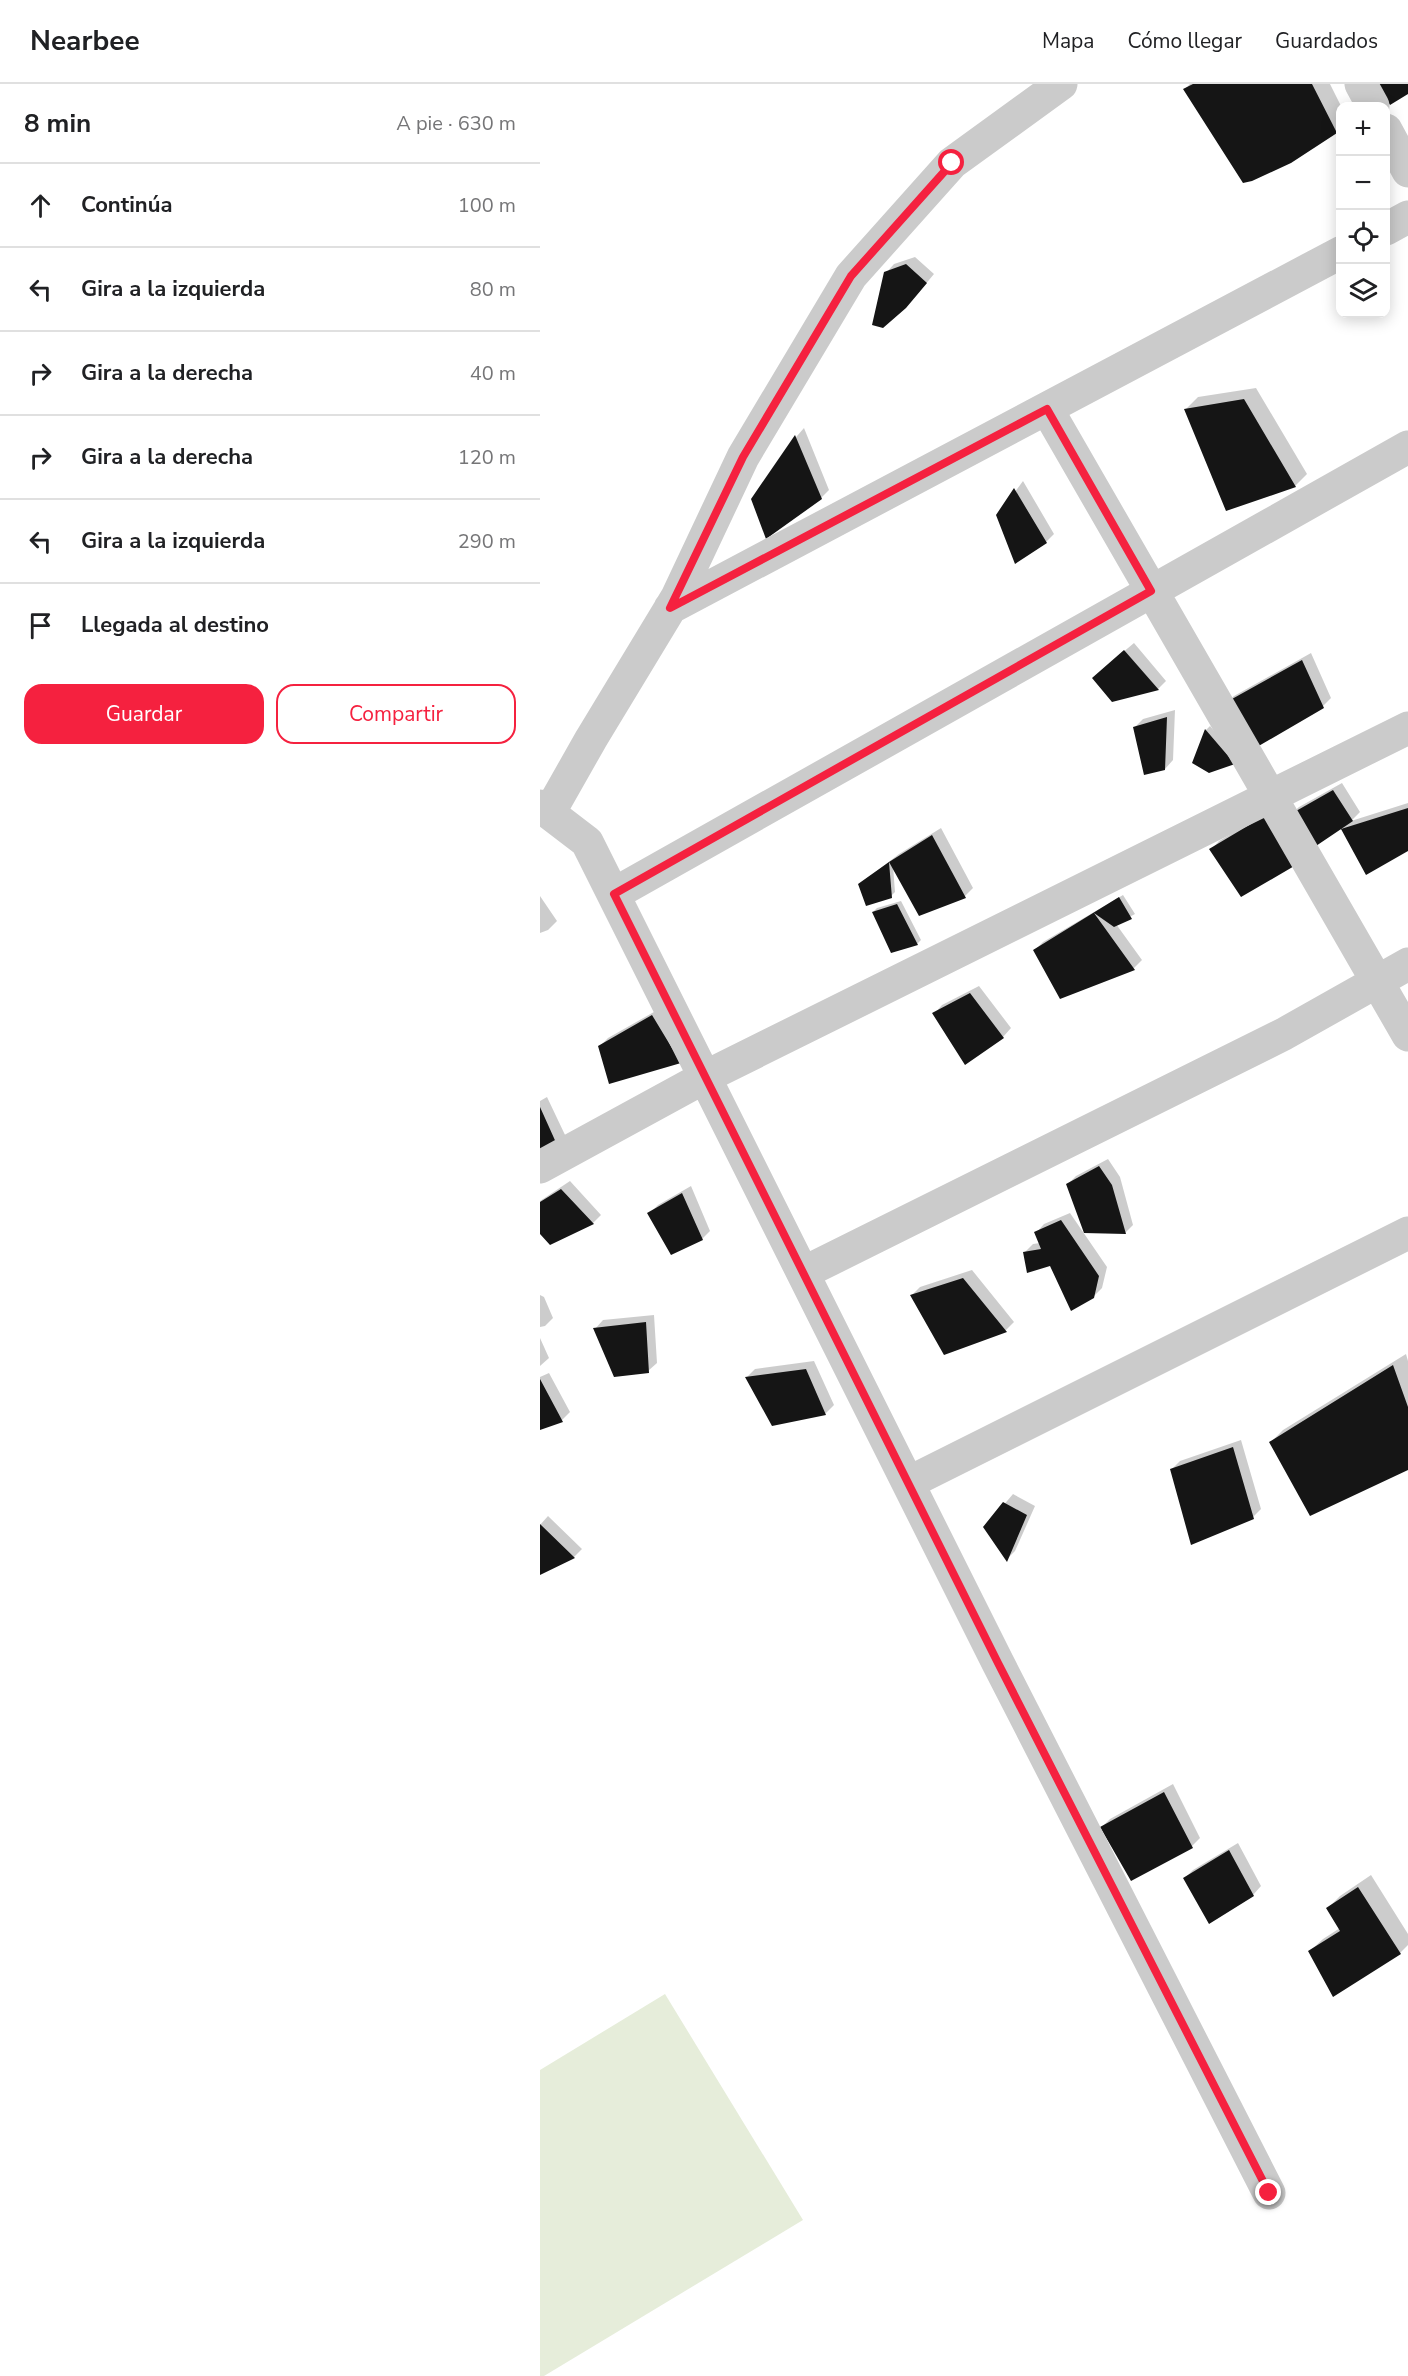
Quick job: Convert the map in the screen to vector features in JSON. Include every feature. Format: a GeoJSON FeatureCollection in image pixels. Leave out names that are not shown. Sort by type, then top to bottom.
{"type":"FeatureCollection","features":[{"type":"Feature","properties":{"kind":"street"},"geometry":{"type":"LineString","coordinates":[[1061,84],[952,163],[851,276],[743,457],[670,608],[545,809],[587,842],[908,1483],[1269,2193]]}},
{"type":"Feature","properties":{"kind":"street"},"geometry":{"type":"LineString","coordinates":[[1361,84],[1371,102]]}},
{"type":"Feature","properties":{"kind":"street"},"geometry":{"type":"LineString","coordinates":[[1390,137],[1408,171]]}},
{"type":"Feature","properties":{"kind":"street"},"geometry":{"type":"LineString","coordinates":[[1390,227],[1408,217]]}},
{"type":"Feature","properties":{"kind":"street"},"geometry":{"type":"LineString","coordinates":[[670,608],[1336,256]]}},
{"type":"Feature","properties":{"kind":"street"},"geometry":{"type":"LineString","coordinates":[[1047,409],[1408,1035]]}},
{"type":"Feature","properties":{"kind":"street"},"geometry":{"type":"LineString","coordinates":[[614,894],[1408,447]]}},
{"type":"Feature","properties":{"kind":"street"},"geometry":{"type":"LineString","coordinates":[[540,1167],[705,1077],[1408,728]]}},
{"type":"Feature","properties":{"kind":"street"},"geometry":{"type":"LineString","coordinates":[[803,1273],[1284,1034],[1408,964]]}},
{"type":"Feature","properties":{"kind":"street"},"geometry":{"type":"LineString","coordinates":[[908,1483],[1408,1233]]}},
{"type":"Feature","properties":{"kind":"green space"},"geometry":{"type":"Polygon","coordinates":[[[665,1994],[803,2220],[544,2376],[540,2376],[540,2070],[665,1994]]]}},
{"type":"Feature","properties":{"kind":"building"},"geometry":{"type":"Polygon","coordinates":[[[1193,84],[1312,84],[1336,134],[1291,163],[1243,183],[1183,89],[1193,84]]]}},
{"type":"Feature","properties":{"kind":"building"},"geometry":{"type":"Polygon","coordinates":[[[1376,84],[1408,84],[1408,94],[1390,105],[1376,84]]]}},
{"type":"Feature","properties":{"kind":"building"},"geometry":{"type":"Polygon","coordinates":[[[906,264],[927,283],[906,308],[883,328],[872,325],[884,272],[906,264]]]}},
{"type":"Feature","properties":{"kind":"building"},"geometry":{"type":"Polygon","coordinates":[[[1244,399],[1296,487],[1226,511],[1184,409],[1244,399]]]}},
{"type":"Feature","properties":{"kind":"building"},"geometry":{"type":"Polygon","coordinates":[[[795,435],[822,499],[766,539],[751,499],[795,435]]]}},
{"type":"Feature","properties":{"kind":"building"},"geometry":{"type":"Polygon","coordinates":[[[1014,488],[1047,543],[1015,564],[996,515],[1014,488]]]}},
{"type":"Feature","properties":{"kind":"building"},"geometry":{"type":"Polygon","coordinates":[[[1124,650],[1159,690],[1112,702],[1092,678],[1124,650]]]}},
{"type":"Feature","properties":{"kind":"building"},"geometry":{"type":"Polygon","coordinates":[[[1302,660],[1324,708],[1250,751],[1223,704],[1302,660]]]}},
{"type":"Feature","properties":{"kind":"building"},"geometry":{"type":"Polygon","coordinates":[[[1167,717],[1165,770],[1144,775],[1133,727],[1167,717]]]}},
{"type":"Feature","properties":{"kind":"building"},"geometry":{"type":"Polygon","coordinates":[[[1205,729],[1235,764],[1209,773],[1192,763],[1205,729]]]}},
{"type":"Feature","properties":{"kind":"building"},"geometry":{"type":"Polygon","coordinates":[[[1333,790],[1353,821],[1310,850],[1289,815],[1333,790]]]}},
{"type":"Feature","properties":{"kind":"building"},"geometry":{"type":"Polygon","coordinates":[[[1408,808],[1408,851],[1366,875],[1341,829],[1408,808]]]}},
{"type":"Feature","properties":{"kind":"building"},"geometry":{"type":"Polygon","coordinates":[[[1266,815],[1296,865],[1241,897],[1209,849],[1266,815]]]}},
{"type":"Feature","properties":{"kind":"building"},"geometry":{"type":"Polygon","coordinates":[[[932,835],[966,898],[919,916],[889,862],[932,835]]]}},
{"type":"Feature","properties":{"kind":"building"},"geometry":{"type":"Polygon","coordinates":[[[889,862],[892,898],[866,906],[858,884],[889,862]]]}},
{"type":"Feature","properties":{"kind":"building"},"geometry":{"type":"Polygon","coordinates":[[[1119,897],[1132,919],[1114,927],[1094,913],[1135,970],[1060,999],[1033,950],[1119,897]]]}},
{"type":"Feature","properties":{"kind":"building"},"geometry":{"type":"Polygon","coordinates":[[[897,904],[918,945],[891,953],[872,912],[897,904]]]}},
{"type":"Feature","properties":{"kind":"building"},"geometry":{"type":"Polygon","coordinates":[[[970,993],[1004,1038],[965,1065],[932,1013],[970,993]]]}},
{"type":"Feature","properties":{"kind":"building"},"geometry":{"type":"Polygon","coordinates":[[[652,1015],[681,1063],[609,1084],[598,1046],[652,1015]]]}},
{"type":"Feature","properties":{"kind":"building"},"geometry":{"type":"Polygon","coordinates":[[[540,1107],[558,1147],[540,1153],[540,1107]]]}},
{"type":"Feature","properties":{"kind":"building"},"geometry":{"type":"Polygon","coordinates":[[[1099,1166],[1112,1185],[1126,1234],[1084,1233],[1066,1184],[1099,1166]]]}},
{"type":"Feature","properties":{"kind":"building"},"geometry":{"type":"Polygon","coordinates":[[[561,1189],[594,1224],[550,1245],[540,1234],[540,1202],[561,1189]]]}},
{"type":"Feature","properties":{"kind":"building"},"geometry":{"type":"Polygon","coordinates":[[[682,1193],[703,1240],[671,1255],[647,1213],[682,1193]]]}},
{"type":"Feature","properties":{"kind":"building"},"geometry":{"type":"Polygon","coordinates":[[[1061,1220],[1099,1276],[1094,1298],[1071,1311],[1050,1266],[1027,1273],[1023,1252],[1041,1249],[1034,1232],[1061,1220]]]}},
{"type":"Feature","properties":{"kind":"building"},"geometry":{"type":"Polygon","coordinates":[[[963,1278],[1007,1332],[944,1355],[910,1295],[963,1278]]]}},
{"type":"Feature","properties":{"kind":"building"},"geometry":{"type":"Polygon","coordinates":[[[646,1322],[649,1373],[614,1377],[593,1328],[646,1322]]]}},
{"type":"Feature","properties":{"kind":"building"},"geometry":{"type":"Polygon","coordinates":[[[1393,1365],[1408,1407],[1408,1470],[1310,1516],[1269,1442],[1393,1365]]]}},
{"type":"Feature","properties":{"kind":"building"},"geometry":{"type":"Polygon","coordinates":[[[806,1369],[826,1415],[772,1426],[745,1377],[806,1369]]]}},
{"type":"Feature","properties":{"kind":"building"},"geometry":{"type":"Polygon","coordinates":[[[540,1379],[563,1422],[540,1430],[540,1379]]]}},
{"type":"Feature","properties":{"kind":"building"},"geometry":{"type":"Polygon","coordinates":[[[1233,1447],[1254,1519],[1191,1545],[1170,1469],[1233,1447]]]}},
{"type":"Feature","properties":{"kind":"building"},"geometry":{"type":"Polygon","coordinates":[[[1003,1502],[1027,1515],[1007,1562],[983,1527],[1003,1502]]]}},
{"type":"Feature","properties":{"kind":"building"},"geometry":{"type":"Polygon","coordinates":[[[540,1524],[575,1558],[540,1575],[540,1524]]]}},
{"type":"Feature","properties":{"kind":"building"},"geometry":{"type":"Polygon","coordinates":[[[1164,1792],[1193,1848],[1131,1881],[1100,1827],[1164,1792]]]}},
{"type":"Feature","properties":{"kind":"building"},"geometry":{"type":"Polygon","coordinates":[[[1229,1850],[1254,1896],[1209,1924],[1183,1878],[1229,1850]]]}},
{"type":"Feature","properties":{"kind":"building"},"geometry":{"type":"Polygon","coordinates":[[[1358,1887],[1401,1954],[1333,1997],[1308,1951],[1340,1931],[1326,1908],[1358,1887]]]}},
{"type":"Feature","properties":{"kind":"route"},"geometry":{"type":"LineString","coordinates":[[952,163],[851,276],[743,457],[670,608],[1047,409],[1151,591],[614,894],[998,1663],[1269,2193]]}}]}
